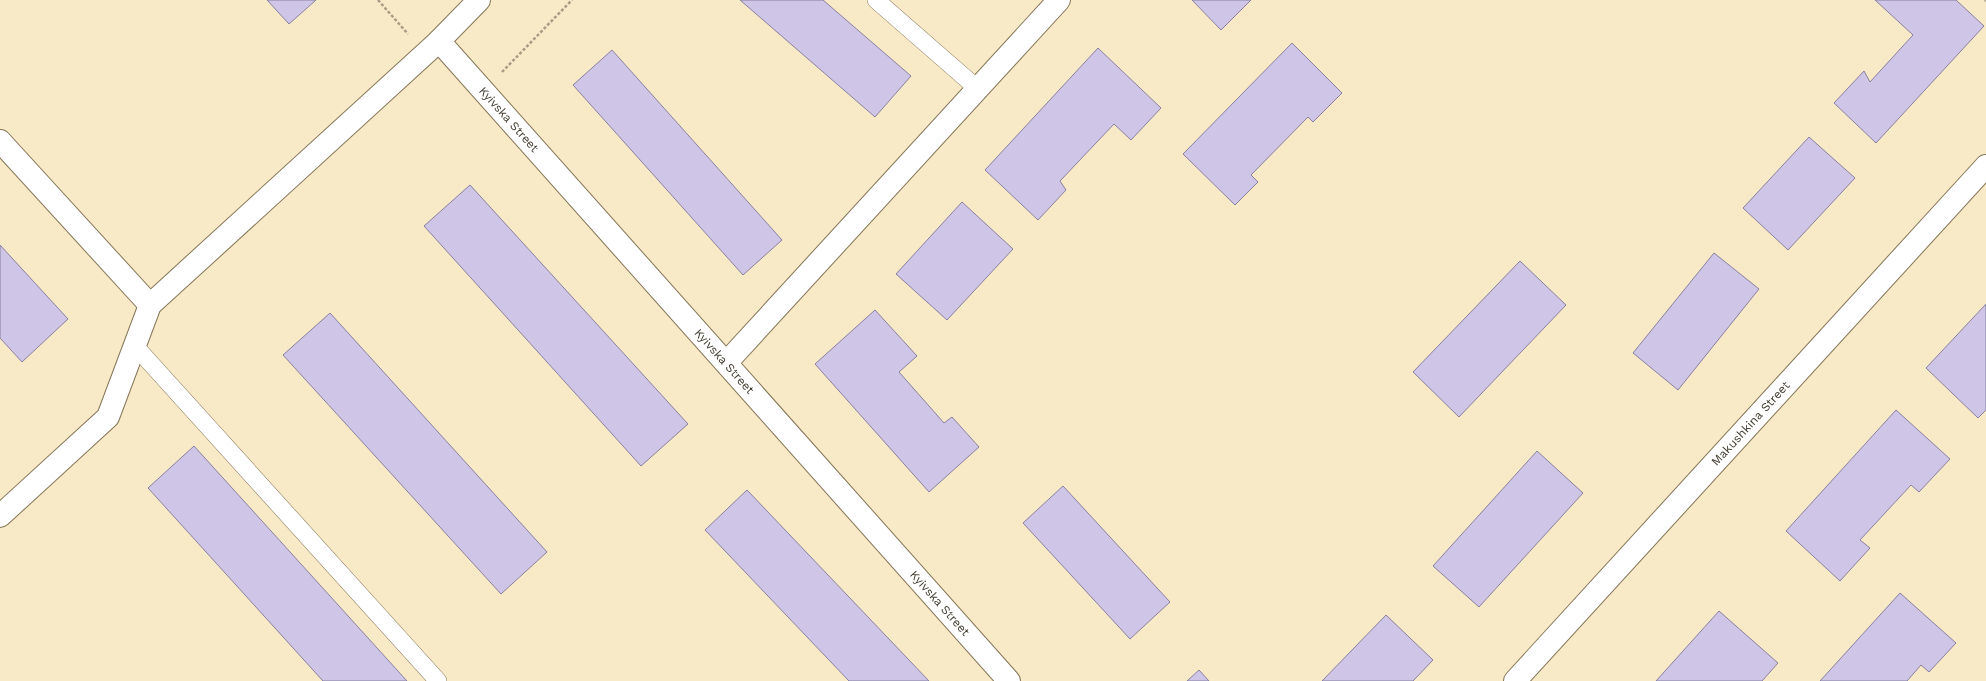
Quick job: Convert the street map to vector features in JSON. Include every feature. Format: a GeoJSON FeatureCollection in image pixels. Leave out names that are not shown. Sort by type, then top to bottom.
{"type":"FeatureCollection","features":[{"type":"Feature","properties":{"kind":"street"},"geometry":{"type":"LineString","coordinates":[[0,516],[108,418],[150,305],[432,47],[479,0]]}},
{"type":"Feature","properties":{"kind":"street"},"geometry":{"type":"LineString","coordinates":[[727,362],[1059,0]]}},
{"type":"Feature","properties":{"kind":"street","name":"Kyivska Street"},"geometry":{"type":"LineString","coordinates":[[432,47],[484,91],[727,362],[1009,681]]}},
{"type":"Feature","properties":{"kind":"street"},"geometry":{"type":"LineString","coordinates":[[0,141],[150,305]]}},
{"type":"Feature","properties":{"kind":"street","name":"Makushkina Street"},"geometry":{"type":"LineString","coordinates":[[1516,681],[1986,166]]}},
{"type":"Feature","properties":{"kind":"lane"},"geometry":{"type":"LineString","coordinates":[[876,0],[978,89]]}},
{"type":"Feature","properties":{"kind":"lane"},"geometry":{"type":"LineString","coordinates":[[135,346],[438,681]]}},
{"type":"Feature","properties":{"kind":"path"},"geometry":{"type":"LineString","coordinates":[[378,0],[432,47]]}},
{"type":"Feature","properties":{"kind":"path"},"geometry":{"type":"LineString","coordinates":[[484,91],[572,0]]}},
{"type":"Feature","properties":{"kind":"building"},"geometry":{"type":"Polygon","coordinates":[[[267,0],[316,0],[289,24],[267,0]]]}},
{"type":"Feature","properties":{"kind":"building"},"geometry":{"type":"Polygon","coordinates":[[[740,0],[823,0],[911,76],[875,117],[740,0]]]}},
{"type":"Feature","properties":{"kind":"building"},"geometry":{"type":"Polygon","coordinates":[[[1192,0],[1251,0],[1221,30],[1192,0]]]}},
{"type":"Feature","properties":{"kind":"building"},"geometry":{"type":"Polygon","coordinates":[[[1875,0],[1956,0],[1984,26],[1876,143],[1834,103],[1864,71],[1870,82],[1913,35],[1875,0]]]}},
{"type":"Feature","properties":{"kind":"building"},"geometry":{"type":"Polygon","coordinates":[[[1292,43],[1342,93],[1313,122],[1308,117],[1251,175],[1258,182],[1235,205],[1183,154],[1292,43]]]}},
{"type":"Feature","properties":{"kind":"building"},"geometry":{"type":"Polygon","coordinates":[[[1098,48],[1161,108],[1131,140],[1114,124],[1060,181],[1066,190],[1038,220],[985,170],[1098,48]]]}},
{"type":"Feature","properties":{"kind":"building"},"geometry":{"type":"Polygon","coordinates":[[[612,50],[782,240],[743,275],[573,85],[612,50]]]}},
{"type":"Feature","properties":{"kind":"building"},"geometry":{"type":"Polygon","coordinates":[[[1809,137],[1855,178],[1788,250],[1743,208],[1809,137]]]}},
{"type":"Feature","properties":{"kind":"building"},"geometry":{"type":"Polygon","coordinates":[[[470,185],[688,424],[641,466],[424,226],[470,185]]]}},
{"type":"Feature","properties":{"kind":"building"},"geometry":{"type":"Polygon","coordinates":[[[962,202],[1013,249],[947,320],[896,274],[962,202]]]}},
{"type":"Feature","properties":{"kind":"building"},"geometry":{"type":"Polygon","coordinates":[[[0,245],[68,319],[22,362],[0,338],[0,245]]]}},
{"type":"Feature","properties":{"kind":"building"},"geometry":{"type":"Polygon","coordinates":[[[1714,253],[1759,289],[1678,390],[1633,353],[1714,253]]]}},
{"type":"Feature","properties":{"kind":"building"},"geometry":{"type":"Polygon","coordinates":[[[1520,261],[1566,305],[1459,417],[1413,372],[1520,261]]]}},
{"type":"Feature","properties":{"kind":"building"},"geometry":{"type":"Polygon","coordinates":[[[1986,304],[1986,410],[1978,418],[1926,368],[1986,304]]]}},
{"type":"Feature","properties":{"kind":"building"},"geometry":{"type":"Polygon","coordinates":[[[875,310],[917,356],[899,372],[944,423],[952,417],[979,447],[929,492],[815,364],[875,310]]]}},
{"type":"Feature","properties":{"kind":"building"},"geometry":{"type":"Polygon","coordinates":[[[330,313],[547,552],[501,594],[283,355],[330,313]]]}},
{"type":"Feature","properties":{"kind":"building"},"geometry":{"type":"Polygon","coordinates":[[[1896,410],[1950,459],[1919,492],[1911,485],[1860,540],[1870,548],[1840,581],[1786,531],[1896,410]]]}},
{"type":"Feature","properties":{"kind":"building"},"geometry":{"type":"Polygon","coordinates":[[[194,446],[407,681],[323,681],[148,488],[194,446]]]}},
{"type":"Feature","properties":{"kind":"building"},"geometry":{"type":"Polygon","coordinates":[[[1537,451],[1583,493],[1479,607],[1433,566],[1537,451]]]}},
{"type":"Feature","properties":{"kind":"building"},"geometry":{"type":"Polygon","coordinates":[[[1063,486],[1170,602],[1130,639],[1023,523],[1063,486]]]}},
{"type":"Feature","properties":{"kind":"building"},"geometry":{"type":"Polygon","coordinates":[[[747,490],[929,681],[849,681],[705,530],[747,490]]]}},
{"type":"Feature","properties":{"kind":"building"},"geometry":{"type":"Polygon","coordinates":[[[1900,593],[1956,643],[1929,672],[1921,665],[1907,681],[1820,681],[1900,593]]]}},
{"type":"Feature","properties":{"kind":"building"},"geometry":{"type":"Polygon","coordinates":[[[1719,611],[1778,663],[1762,681],[1656,681],[1719,611]]]}},
{"type":"Feature","properties":{"kind":"building"},"geometry":{"type":"Polygon","coordinates":[[[1386,615],[1433,660],[1413,681],[1322,681],[1386,615]]]}},
{"type":"Feature","properties":{"kind":"building"},"geometry":{"type":"Polygon","coordinates":[[[1199,670],[1209,681],[1187,681],[1199,670]]]}}]}
